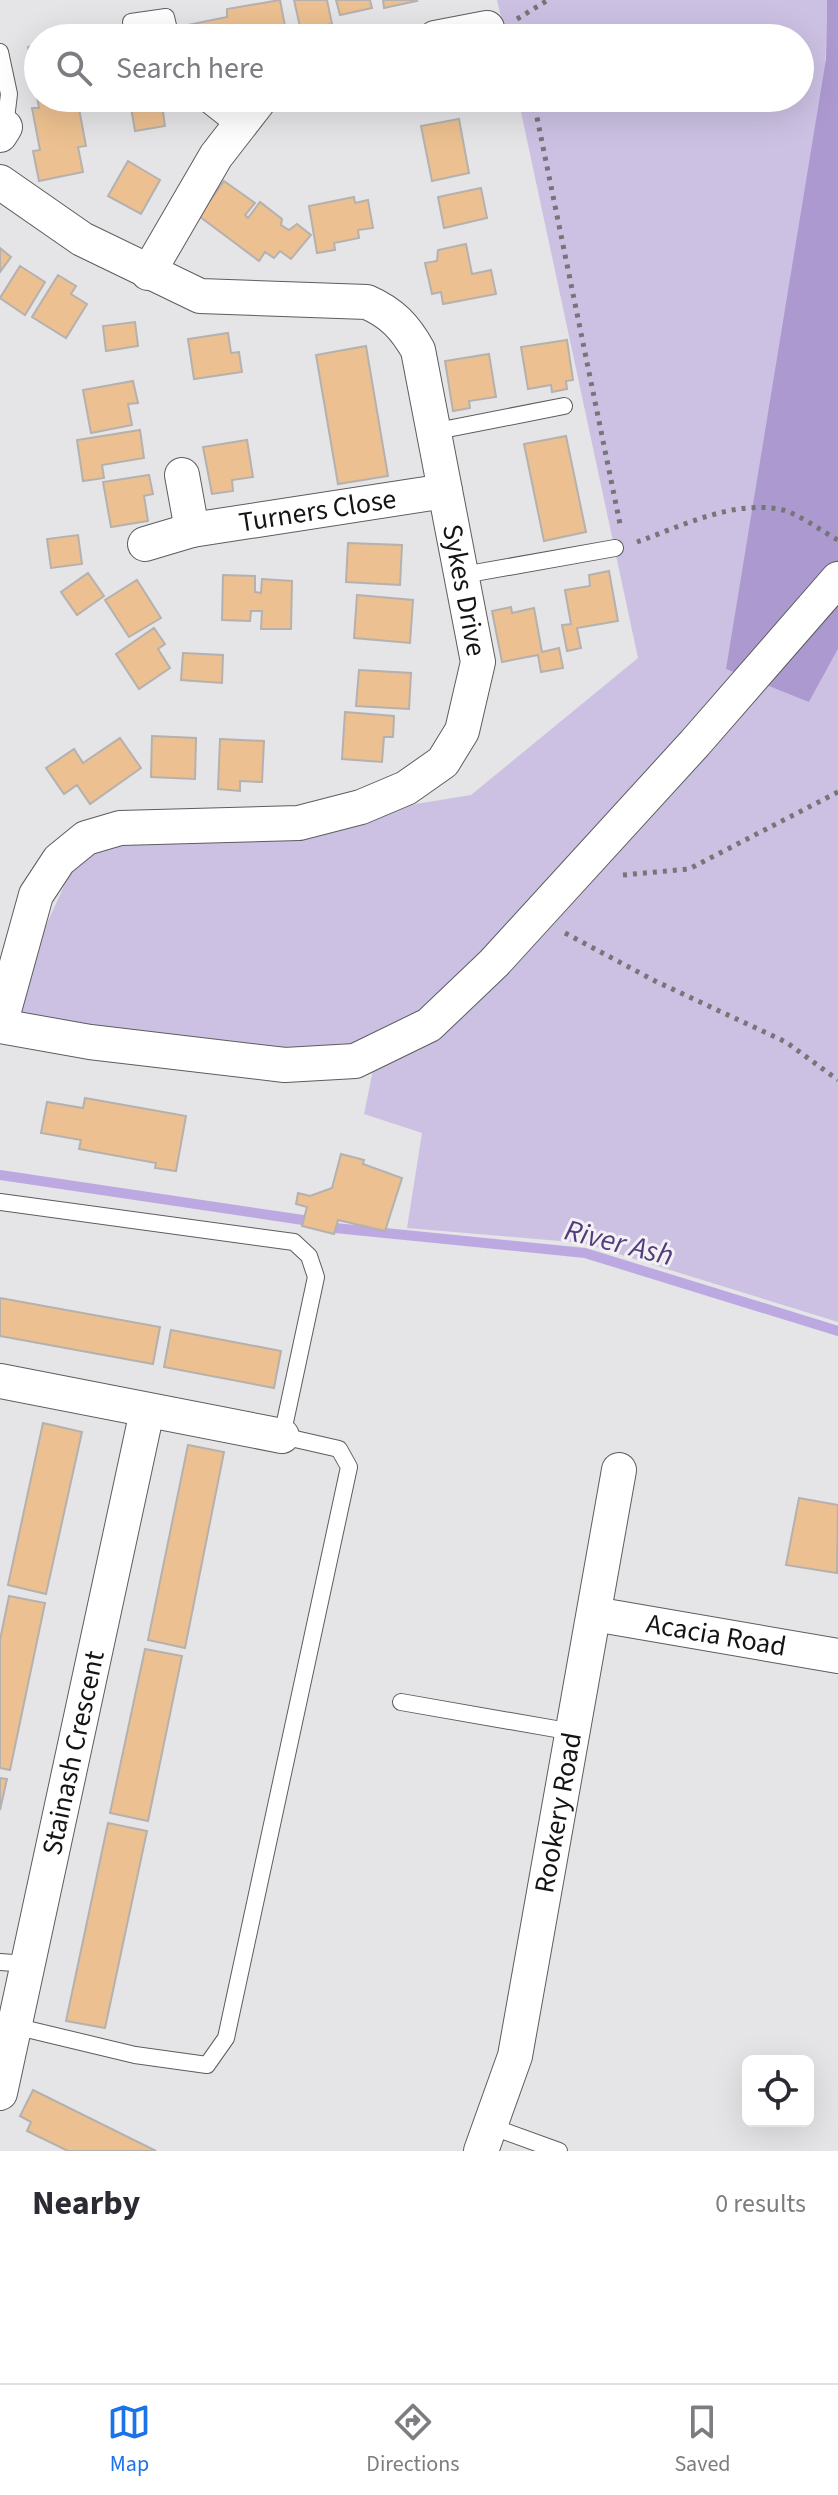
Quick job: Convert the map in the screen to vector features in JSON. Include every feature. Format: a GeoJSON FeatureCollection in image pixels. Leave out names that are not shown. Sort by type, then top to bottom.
{"type":"FeatureCollection","features":[{"type":"Feature","properties":{"kind":"street"},"geometry":{"type":"LineString","coordinates":[[148,273],[216,156],[250,112]]}},
{"type":"Feature","properties":{"kind":"street","name":"Sykes Drive"},"geometry":{"type":"LineString","coordinates":[[0,182],[82,239],[200,296],[367,302],[384,310],[405,327],[418,350],[478,662],[462,731],[443,762],[406,788],[361,807],[299,823],[120,828],[86,838],[59,860],[36,895],[0,1026]]}},
{"type":"Feature","properties":{"kind":"street"},"geometry":{"type":"LineString","coordinates":[[182,475],[192,530]]}},
{"type":"Feature","properties":{"kind":"street","name":"Turners Close"},"geometry":{"type":"LineString","coordinates":[[145,544],[192,530],[445,491]]}},
{"type":"Feature","properties":{"kind":"street"},"geometry":{"type":"LineString","coordinates":[[0,1026],[90,1042],[285,1065],[355,1061],[429,1025],[578,871],[838,579]]}},
{"type":"Feature","properties":{"kind":"street"},"geometry":{"type":"LineString","coordinates":[[0,1381],[282,1436]]}},
{"type":"Feature","properties":{"kind":"street","name":"Stainash Crescent"},"geometry":{"type":"LineString","coordinates":[[0,2093],[14,2026],[14,1963],[147,1411]]}},
{"type":"Feature","properties":{"kind":"street","name":"Rookery Road"},"geometry":{"type":"LineString","coordinates":[[485,2139],[515,2056],[619,1470]]}},
{"type":"Feature","properties":{"kind":"street","name":"Acacia Road"},"geometry":{"type":"LineString","coordinates":[[594,1614],[838,1656]]}},
{"type":"Feature","properties":{"kind":"lane"},"geometry":{"type":"LineString","coordinates":[[131,22],[166,17],[168,24]]}},
{"type":"Feature","properties":{"kind":"lane"},"geometry":{"type":"LineString","coordinates":[[0,52],[9,94],[3,131]]}},
{"type":"Feature","properties":{"kind":"lane"},"geometry":{"type":"LineString","coordinates":[[217,112],[237,128]]}},
{"type":"Feature","properties":{"kind":"lane"},"geometry":{"type":"LineString","coordinates":[[432,432],[564,406]]}},
{"type":"Feature","properties":{"kind":"lane"},"geometry":{"type":"LineString","coordinates":[[463,575],[620,547]]}},
{"type":"Feature","properties":{"kind":"lane"},"geometry":{"type":"LineString","coordinates":[[0,1202],[294,1242],[309,1256],[316,1277],[282,1436],[339,1449],[349,1467],[226,2038],[207,2065],[135,2055],[14,2026]]}},
{"type":"Feature","properties":{"kind":"lane"},"geometry":{"type":"LineString","coordinates":[[401,1702],[573,1732]]}},
{"type":"Feature","properties":{"kind":"lane"},"geometry":{"type":"LineString","coordinates":[[485,2139],[559,2151]]}},
{"type":"Feature","properties":{"kind":"path"},"geometry":{"type":"LineString","coordinates":[[502,24],[548,0]]}},
{"type":"Feature","properties":{"kind":"path"},"geometry":{"type":"LineString","coordinates":[[536,112],[620,547],[723,512],[747,508],[784,510],[838,540]]}},
{"type":"Feature","properties":{"kind":"path"},"geometry":{"type":"LineString","coordinates":[[578,871],[613,876],[689,869],[838,792]]}},
{"type":"Feature","properties":{"kind":"path"},"geometry":{"type":"LineString","coordinates":[[535,917],[655,981],[786,1042],[838,1080]]}},
{"type":"Feature","properties":{"kind":"shaded area"},"geometry":{"type":"Polygon","coordinates":[[[497,0],[827,0],[809,702],[838,649],[838,1322],[583,1243],[407,1228],[422,1133],[364,1114],[379,1041],[255,1061],[0,1026],[86,838],[299,823],[471,795],[638,658],[521,112],[814,112],[814,24],[503,24],[497,0]]]}},
{"type":"Feature","properties":{"kind":"shaded area"},"geometry":{"type":"Polygon","coordinates":[[[827,0],[838,0],[838,649],[809,702],[726,669],[826,59],[827,0]]]}},
{"type":"Feature","properties":{"kind":"building"},"geometry":{"type":"Polygon","coordinates":[[[280,0],[285,24],[193,24],[227,17],[227,9],[280,0]]]}},
{"type":"Feature","properties":{"kind":"building"},"geometry":{"type":"Polygon","coordinates":[[[294,0],[327,0],[332,24],[299,24],[294,0]]]}},
{"type":"Feature","properties":{"kind":"building"},"geometry":{"type":"Polygon","coordinates":[[[336,0],[370,0],[372,8],[340,15],[336,0]]]}},
{"type":"Feature","properties":{"kind":"building"},"geometry":{"type":"Polygon","coordinates":[[[383,0],[416,0],[417,1],[384,8],[383,0]]]}},
{"type":"Feature","properties":{"kind":"building"},"geometry":{"type":"Polygon","coordinates":[[[33,112],[80,112],[86,146],[78,147],[83,172],[39,181],[33,151],[40,150],[33,112]]]}},
{"type":"Feature","properties":{"kind":"building"},"geometry":{"type":"Polygon","coordinates":[[[132,112],[163,112],[165,126],[135,131],[132,112]]]}},
{"type":"Feature","properties":{"kind":"building"},"geometry":{"type":"Polygon","coordinates":[[[459,119],[469,173],[432,181],[421,126],[459,119]]]}},
{"type":"Feature","properties":{"kind":"building"},"geometry":{"type":"Polygon","coordinates":[[[128,161],[160,180],[141,214],[108,196],[128,161]]]}},
{"type":"Feature","properties":{"kind":"building"},"geometry":{"type":"Polygon","coordinates":[[[224,181],[255,203],[245,215],[248,218],[260,202],[282,219],[281,225],[289,230],[297,224],[311,235],[291,259],[280,251],[274,258],[265,252],[259,261],[199,216],[224,181]]]}},
{"type":"Feature","properties":{"kind":"building"},"geometry":{"type":"Polygon","coordinates":[[[481,188],[487,218],[444,228],[438,197],[481,188]]]}},
{"type":"Feature","properties":{"kind":"building"},"geometry":{"type":"Polygon","coordinates":[[[354,197],[355,203],[368,200],[373,228],[358,230],[359,238],[334,243],[335,250],[317,253],[309,206],[354,197]]]}},
{"type":"Feature","properties":{"kind":"building"},"geometry":{"type":"Polygon","coordinates":[[[466,244],[472,274],[491,270],[496,294],[443,304],[441,292],[432,294],[425,263],[437,261],[438,250],[466,244]]]}},
{"type":"Feature","properties":{"kind":"building"},"geometry":{"type":"Polygon","coordinates":[[[0,248],[11,257],[0,272],[0,248]]]}},
{"type":"Feature","properties":{"kind":"building"},"geometry":{"type":"Polygon","coordinates":[[[20,266],[45,282],[25,315],[0,298],[20,266]]]}},
{"type":"Feature","properties":{"kind":"building"},"geometry":{"type":"Polygon","coordinates":[[[58,275],[76,286],[71,294],[87,304],[66,338],[32,317],[58,275]]]}},
{"type":"Feature","properties":{"kind":"building"},"geometry":{"type":"Polygon","coordinates":[[[135,322],[138,346],[106,351],[103,326],[135,322]]]}},
{"type":"Feature","properties":{"kind":"building"},"geometry":{"type":"Polygon","coordinates":[[[228,333],[231,353],[239,352],[242,372],[194,379],[188,339],[228,333]]]}},
{"type":"Feature","properties":{"kind":"building"},"geometry":{"type":"Polygon","coordinates":[[[567,340],[573,380],[566,381],[567,389],[552,392],[551,385],[528,389],[521,347],[567,340]]]}},
{"type":"Feature","properties":{"kind":"building"},"geometry":{"type":"Polygon","coordinates":[[[366,346],[388,476],[338,484],[316,355],[366,346]]]}},
{"type":"Feature","properties":{"kind":"building"},"geometry":{"type":"Polygon","coordinates":[[[489,354],[496,397],[469,401],[470,408],[453,411],[445,361],[489,354]]]}},
{"type":"Feature","properties":{"kind":"building"},"geometry":{"type":"Polygon","coordinates":[[[133,381],[138,403],[128,404],[132,425],[91,433],[83,390],[133,381]]]}},
{"type":"Feature","properties":{"kind":"building"},"geometry":{"type":"Polygon","coordinates":[[[140,430],[144,458],[102,465],[104,478],[83,481],[77,440],[140,430]]]}},
{"type":"Feature","properties":{"kind":"building"},"geometry":{"type":"Polygon","coordinates":[[[566,436],[586,532],[544,541],[524,444],[566,436]]]}},
{"type":"Feature","properties":{"kind":"building"},"geometry":{"type":"Polygon","coordinates":[[[247,440],[253,477],[232,480],[233,491],[212,494],[203,447],[247,440]]]}},
{"type":"Feature","properties":{"kind":"building"},"geometry":{"type":"Polygon","coordinates":[[[149,475],[153,494],[144,496],[148,521],[111,527],[103,482],[149,475]]]}},
{"type":"Feature","properties":{"kind":"building"},"geometry":{"type":"Polygon","coordinates":[[[78,535],[82,564],[51,568],[47,539],[78,535]]]}},
{"type":"Feature","properties":{"kind":"building"},"geometry":{"type":"Polygon","coordinates":[[[348,543],[402,545],[400,585],[346,582],[348,543]]]}},
{"type":"Feature","properties":{"kind":"building"},"geometry":{"type":"Polygon","coordinates":[[[609,571],[618,621],[577,628],[581,648],[567,651],[562,625],[571,624],[565,590],[590,586],[589,575],[609,571]]]}},
{"type":"Feature","properties":{"kind":"building"},"geometry":{"type":"Polygon","coordinates":[[[88,573],[104,596],[77,615],[61,592],[88,573]]]}},
{"type":"Feature","properties":{"kind":"building"},"geometry":{"type":"Polygon","coordinates":[[[223,575],[255,576],[255,592],[261,593],[262,579],[292,581],[291,629],[261,629],[262,611],[251,611],[250,621],[222,620],[223,575]]]}},
{"type":"Feature","properties":{"kind":"building"},"geometry":{"type":"Polygon","coordinates":[[[137,580],[161,618],[129,637],[105,600],[137,580]]]}},
{"type":"Feature","properties":{"kind":"building"},"geometry":{"type":"Polygon","coordinates":[[[357,595],[413,600],[410,643],[354,638],[357,595]]]}},
{"type":"Feature","properties":{"kind":"building"},"geometry":{"type":"Polygon","coordinates":[[[511,607],[512,613],[534,608],[542,652],[559,648],[563,668],[541,672],[538,655],[502,662],[492,611],[511,607]]]}},
{"type":"Feature","properties":{"kind":"building"},"geometry":{"type":"Polygon","coordinates":[[[154,628],[165,644],[158,649],[170,668],[139,689],[116,654],[154,628]]]}},
{"type":"Feature","properties":{"kind":"building"},"geometry":{"type":"Polygon","coordinates":[[[183,653],[223,655],[222,683],[181,680],[183,653]]]}},
{"type":"Feature","properties":{"kind":"building"},"geometry":{"type":"Polygon","coordinates":[[[359,670],[411,673],[409,709],[356,706],[359,670]]]}},
{"type":"Feature","properties":{"kind":"building"},"geometry":{"type":"Polygon","coordinates":[[[345,712],[394,716],[393,737],[384,737],[382,762],[342,759],[345,712]]]}},
{"type":"Feature","properties":{"kind":"building"},"geometry":{"type":"Polygon","coordinates":[[[152,736],[196,738],[195,779],[151,777],[152,736]]]}},
{"type":"Feature","properties":{"kind":"building"},"geometry":{"type":"Polygon","coordinates":[[[120,738],[141,768],[90,804],[77,785],[64,794],[46,768],[74,749],[83,763],[120,738]]]}},
{"type":"Feature","properties":{"kind":"building"},"geometry":{"type":"Polygon","coordinates":[[[220,739],[264,741],[262,782],[240,781],[240,791],[218,789],[220,739]]]}},
{"type":"Feature","properties":{"kind":"building"},"geometry":{"type":"Polygon","coordinates":[[[85,1098],[186,1116],[176,1171],[155,1168],[156,1163],[79,1149],[81,1140],[41,1133],[47,1102],[83,1108],[85,1098]]]}},
{"type":"Feature","properties":{"kind":"building"},"geometry":{"type":"Polygon","coordinates":[[[341,1154],[364,1160],[363,1164],[402,1178],[385,1231],[338,1220],[334,1234],[302,1226],[307,1207],[296,1204],[298,1193],[310,1196],[332,1188],[341,1154]]]}},
{"type":"Feature","properties":{"kind":"building"},"geometry":{"type":"Polygon","coordinates":[[[0,1298],[160,1327],[153,1364],[0,1336],[0,1298]]]}},
{"type":"Feature","properties":{"kind":"building"},"geometry":{"type":"Polygon","coordinates":[[[171,1330],[281,1351],[274,1388],[164,1367],[171,1330]]]}},
{"type":"Feature","properties":{"kind":"building"},"geometry":{"type":"Polygon","coordinates":[[[43,1423],[82,1432],[46,1594],[8,1585],[43,1423]]]}},
{"type":"Feature","properties":{"kind":"building"},"geometry":{"type":"Polygon","coordinates":[[[188,1445],[224,1452],[185,1648],[148,1640],[188,1445]]]}},
{"type":"Feature","properties":{"kind":"building"},"geometry":{"type":"Polygon","coordinates":[[[799,1498],[838,1505],[837,1573],[786,1565],[799,1498]]]}},
{"type":"Feature","properties":{"kind":"building"},"geometry":{"type":"Polygon","coordinates":[[[9,1596],[45,1603],[10,1770],[0,1768],[0,1640],[9,1596]]]}},
{"type":"Feature","properties":{"kind":"building"},"geometry":{"type":"Polygon","coordinates":[[[145,1649],[182,1656],[148,1821],[110,1813],[145,1649]]]}},
{"type":"Feature","properties":{"kind":"building"},"geometry":{"type":"Polygon","coordinates":[[[0,1778],[7,1779],[0,1810],[0,1778]]]}},
{"type":"Feature","properties":{"kind":"building"},"geometry":{"type":"Polygon","coordinates":[[[108,1823],[147,1831],[105,2028],[66,2021],[108,1823]]]}},
{"type":"Feature","properties":{"kind":"building"},"geometry":{"type":"Polygon","coordinates":[[[33,2090],[156,2151],[68,2151],[27,2131],[31,2122],[20,2116],[33,2090]]]}},
{"type":"Feature","properties":{"kind":"waterway","name":"River Ash"},"geometry":{"type":"LineString","coordinates":[[0,1175],[303,1220]]}},
{"type":"Feature","properties":{"kind":"waterway","name":"River Ash"},"geometry":{"type":"LineString","coordinates":[[335,1228],[585,1253],[838,1331]]}}]}
